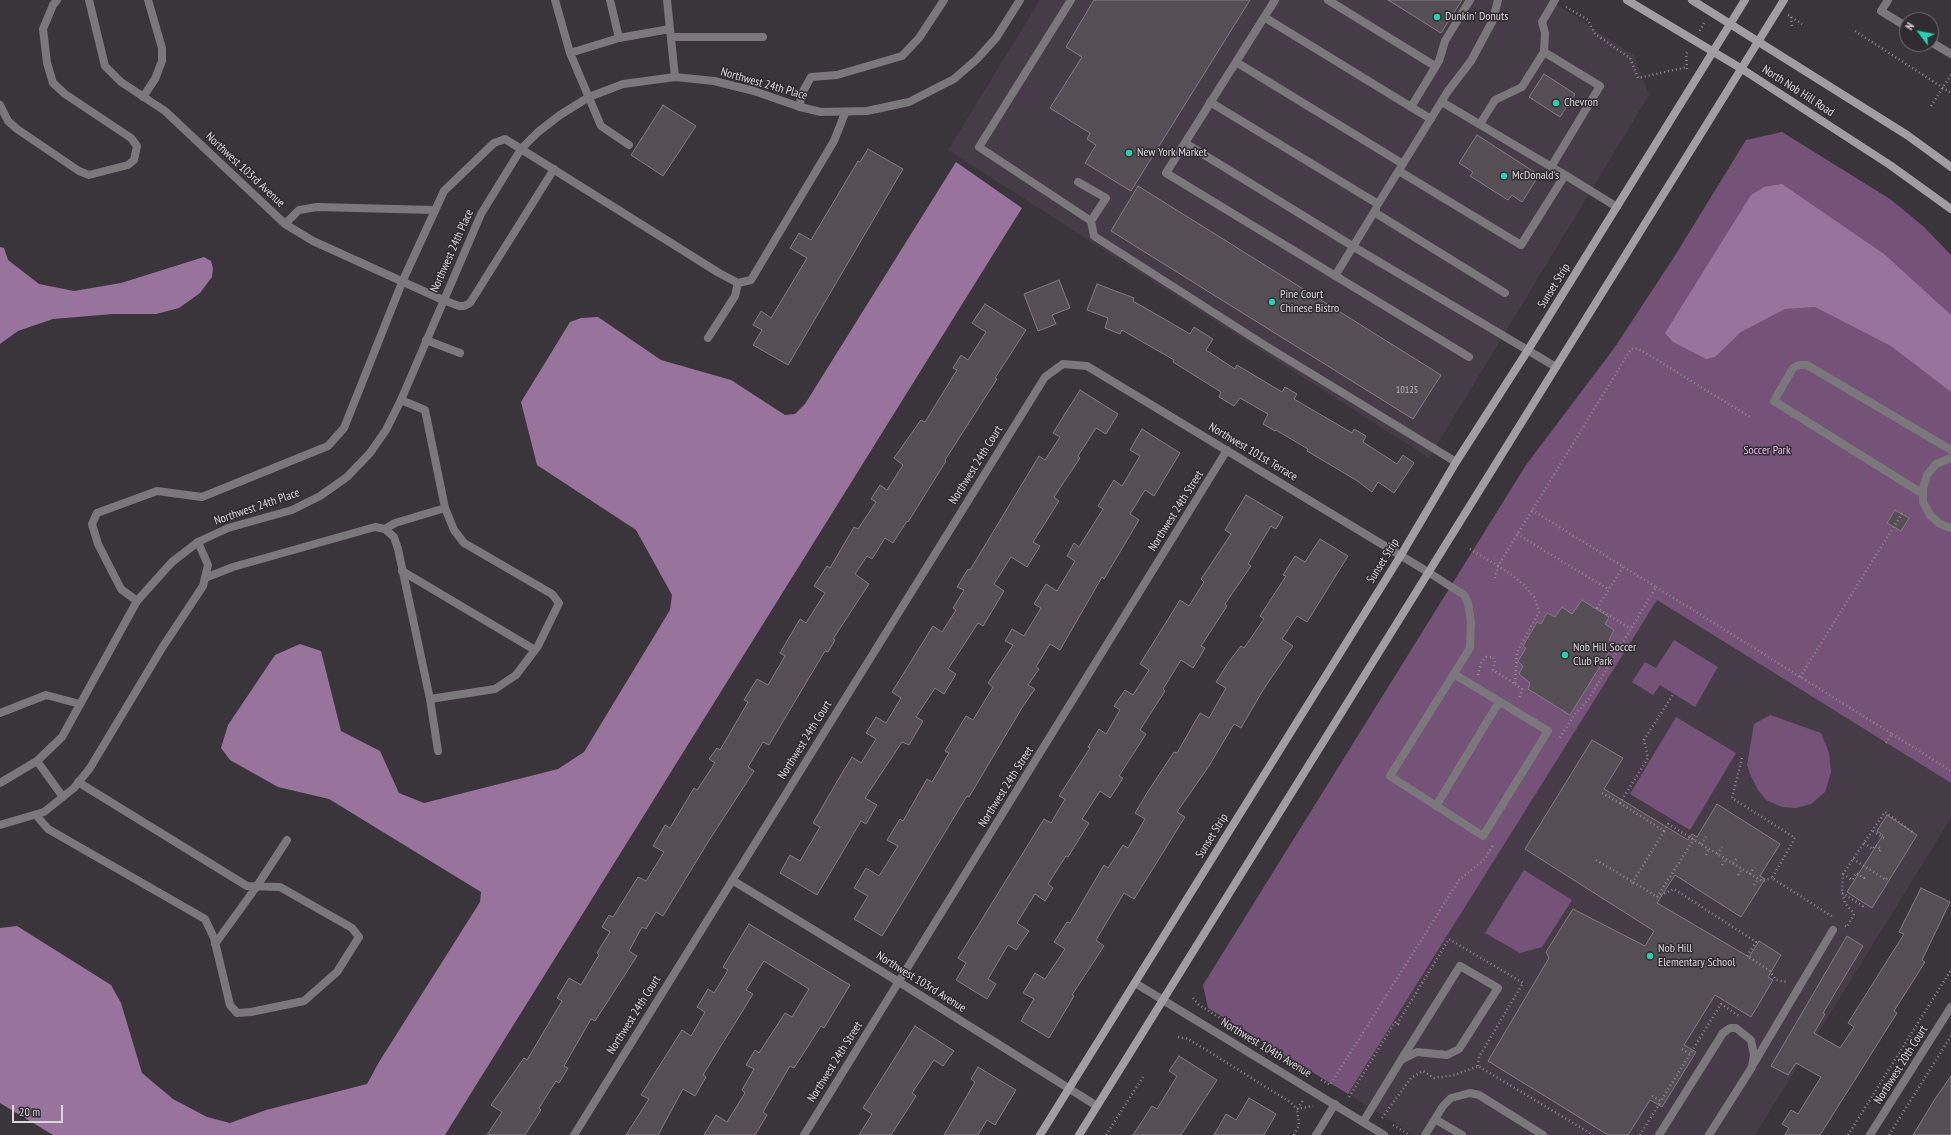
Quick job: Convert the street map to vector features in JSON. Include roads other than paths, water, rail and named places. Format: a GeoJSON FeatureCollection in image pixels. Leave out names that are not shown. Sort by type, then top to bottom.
{"type":"FeatureCollection","features":[{"type":"Feature","properties":{"kind":"street"},"geometry":{"type":"LineString","coordinates":[[0,105],[8,121],[17,129],[79,171],[89,175],[128,165],[134,160],[137,146],[131,138],[65,94],[53,83],[47,63],[43,29],[53,5],[57,0]]}},
{"type":"Feature","properties":{"kind":"street","name":"Northwest 103rd Avenue"},"geometry":{"type":"LineString","coordinates":[[88,0],[105,66],[121,82],[165,111],[285,224],[313,241],[459,306],[464,306],[470,302],[554,169]]}},
{"type":"Feature","properties":{"kind":"street"},"geometry":{"type":"LineString","coordinates":[[143,97],[155,79],[162,61],[162,48],[148,0]]}},
{"type":"Feature","properties":{"kind":"street"},"geometry":{"type":"LineString","coordinates":[[555,0],[570,53],[601,126],[629,145]]}},
{"type":"Feature","properties":{"kind":"street"},"geometry":{"type":"LineString","coordinates":[[610,0],[619,38]]}},
{"type":"Feature","properties":{"kind":"street"},"geometry":{"type":"LineString","coordinates":[[667,0],[675,77]]}},
{"type":"Feature","properties":{"kind":"street"},"geometry":{"type":"LineString","coordinates":[[800,107],[801,94],[811,77],[837,76],[902,56],[919,38],[944,0]]}},
{"type":"Feature","properties":{"kind":"street","name":"Northwest 24th Place"},"geometry":{"type":"LineString","coordinates":[[38,761],[62,738],[137,601],[172,562],[198,542],[228,528],[292,510],[320,496],[347,477],[370,453],[386,430],[401,400],[443,300],[482,214],[521,149],[538,132],[560,115],[589,97],[623,84],[675,77],[721,83],[754,91],[800,107],[821,112],[845,113],[868,111],[909,102],[954,79],[977,59],[996,38],[1020,0]]}},
{"type":"Feature","properties":{"kind":"street"},"geometry":{"type":"LineString","coordinates":[[1071,0],[979,147],[1092,221]]}},
{"type":"Feature","properties":{"kind":"street"},"geometry":{"type":"LineString","coordinates":[[1275,0],[1166,173],[1469,357]]}},
{"type":"Feature","properties":{"kind":"street"},"geometry":{"type":"LineString","coordinates":[[1328,0],[1435,66]]}},
{"type":"Feature","properties":{"kind":"street"},"geometry":{"type":"LineString","coordinates":[[1411,107],[1435,66],[1445,41],[1470,0]]}},
{"type":"Feature","properties":{"kind":"street"},"geometry":{"type":"LineString","coordinates":[[1335,276],[1431,119],[1471,61],[1493,20],[1498,0]]}},
{"type":"Feature","properties":{"kind":"street","name":"North Nob Hill Road"},"geometry":{"type":"LineString","coordinates":[[1628,0],[1742,69],[1890,165],[1951,209]]}},
{"type":"Feature","properties":{"kind":"street","name":"North Nob Hill Road"},"geometry":{"type":"LineString","coordinates":[[1692,0],[1731,23],[1906,135],[1951,168]]}},
{"type":"Feature","properties":{"kind":"street","name":"Sunset Strip"},"geometry":{"type":"LineString","coordinates":[[1040,1135],[1401,555],[1456,462],[1528,350],[1745,0]]}},
{"type":"Feature","properties":{"kind":"street"},"geometry":{"type":"LineString","coordinates":[[1079,1135],[1784,0]]}},
{"type":"Feature","properties":{"kind":"street"},"geometry":{"type":"LineString","coordinates":[[1888,0],[1881,11],[1899,22]]}},
{"type":"Feature","properties":{"kind":"street"},"geometry":{"type":"LineString","coordinates":[[1480,124],[1495,100],[1508,92],[1522,87],[1544,52],[1545,33],[1542,22],[1558,2]]}},
{"type":"Feature","properties":{"kind":"street"},"geometry":{"type":"LineString","coordinates":[[1264,17],[1431,119]]}},
{"type":"Feature","properties":{"kind":"street"},"geometry":{"type":"LineString","coordinates":[[570,53],[619,38],[670,33],[763,37]]}},
{"type":"Feature","properties":{"kind":"street"},"geometry":{"type":"LineString","coordinates":[[1939,46],[1950,51]]}},
{"type":"Feature","properties":{"kind":"street"},"geometry":{"type":"LineString","coordinates":[[1544,52],[1600,86],[1551,167]]}},
{"type":"Feature","properties":{"kind":"street"},"geometry":{"type":"LineString","coordinates":[[1236,62],[1403,164]]}},
{"type":"Feature","properties":{"kind":"street"},"geometry":{"type":"LineString","coordinates":[[1210,102],[1378,204]]}},
{"type":"Feature","properties":{"kind":"street"},"geometry":{"type":"LineString","coordinates":[[1442,102],[1617,207]]}},
{"type":"Feature","properties":{"kind":"street"},"geometry":{"type":"LineString","coordinates":[[137,601],[122,589],[98,544],[92,524],[97,513],[157,491],[183,493],[202,497],[328,446],[344,428],[403,280],[444,191],[494,143],[505,139],[719,273],[738,283],[751,280],[834,141],[845,113]]}},
{"type":"Feature","properties":{"kind":"street"},"geometry":{"type":"LineString","coordinates":[[1184,143],[1354,247],[1556,367]]}},
{"type":"Feature","properties":{"kind":"street"},"geometry":{"type":"LineString","coordinates":[[1399,171],[1521,245],[1565,175]]}},
{"type":"Feature","properties":{"kind":"street"},"geometry":{"type":"LineString","coordinates":[[1078,182],[1106,198],[1092,221],[1094,236],[1273,350],[1456,462]]}},
{"type":"Feature","properties":{"kind":"street"},"geometry":{"type":"LineString","coordinates":[[285,224],[299,210],[317,207],[434,210]]}},
{"type":"Feature","properties":{"kind":"street"},"geometry":{"type":"LineString","coordinates":[[1374,212],[1505,293]]}},
{"type":"Feature","properties":{"kind":"street"},"geometry":{"type":"LineString","coordinates":[[708,338],[735,296],[738,283]]}},
{"type":"Feature","properties":{"kind":"street"},"geometry":{"type":"LineString","coordinates":[[426,340],[460,353]]}},
{"type":"Feature","properties":{"kind":"street","name":"Northwest 101st Terrace"},"geometry":{"type":"LineString","coordinates":[[1063,364],[1087,366],[1401,555],[1464,595],[1468,603],[1471,622],[1470,648],[1390,776],[1436,806]]}},
{"type":"Feature","properties":{"kind":"street","name":"Northwest 24th Court"},"geometry":{"type":"LineString","coordinates":[[574,1135],[1045,377],[1063,364]]}},
{"type":"Feature","properties":{"kind":"street"},"geometry":{"type":"LineString","coordinates":[[1923,494],[1774,401],[1793,368],[1799,365],[1807,365],[1951,450]]}},
{"type":"Feature","properties":{"kind":"street"},"geometry":{"type":"LineString","coordinates":[[401,400],[425,410],[445,508],[454,530],[464,543],[552,594],[559,603],[535,650],[516,675],[494,690],[430,699]]}},
{"type":"Feature","properties":{"kind":"street","name":"Northwest 24th Street"},"geometry":{"type":"LineString","coordinates":[[804,1135],[1227,450]]}},
{"type":"Feature","properties":{"kind":"street"},"geometry":{"type":"LineString","coordinates":[[1951,458],[1936,464],[1927,475],[1923,488],[1923,502],[1930,515],[1940,524],[1951,528]]}},
{"type":"Feature","properties":{"kind":"street"},"geometry":{"type":"LineString","coordinates":[[385,529],[395,523],[445,508]]}},
{"type":"Feature","properties":{"kind":"street"},"geometry":{"type":"LineString","coordinates":[[205,578],[233,567],[374,527],[385,529],[394,537],[430,699],[438,751]]}},
{"type":"Feature","properties":{"kind":"street"},"geometry":{"type":"LineString","coordinates":[[0,825],[44,812],[63,797],[90,768],[162,648],[203,586],[208,565],[198,542]]}},
{"type":"Feature","properties":{"kind":"street"},"geometry":{"type":"LineString","coordinates":[[402,571],[535,650]]}},
{"type":"Feature","properties":{"kind":"street"},"geometry":{"type":"LineString","coordinates":[[1454,674],[1548,731],[1483,836],[1436,806],[1499,702]]}},
{"type":"Feature","properties":{"kind":"street"},"geometry":{"type":"LineString","coordinates":[[0,713],[46,695],[80,704]]}},
{"type":"Feature","properties":{"kind":"street"},"geometry":{"type":"LineString","coordinates":[[0,783],[38,761],[63,797]]}},
{"type":"Feature","properties":{"kind":"street"},"geometry":{"type":"LineString","coordinates":[[36,815],[48,829],[205,920],[215,944],[230,1004],[237,1013],[251,1012],[304,1001],[337,972],[359,936],[352,928],[280,887],[247,886],[78,782]]}},
{"type":"Feature","properties":{"kind":"street"},"geometry":{"type":"LineString","coordinates":[[215,944],[257,886],[286,840]]}},
{"type":"Feature","properties":{"kind":"street","name":"Northwest 103rd Avenue"},"geometry":{"type":"LineString","coordinates":[[732,880],[1097,1106]]}},
{"type":"Feature","properties":{"kind":"street"},"geometry":{"type":"LineString","coordinates":[[1709,1135],[1752,1067],[1799,985],[1833,930]]}},
{"type":"Feature","properties":{"kind":"street"},"geometry":{"type":"LineString","coordinates":[[1363,1122],[1401,1060],[1460,966],[1498,988],[1459,1049],[1447,1055],[1417,1052],[1401,1060]]}},
{"type":"Feature","properties":{"kind":"street","name":"Northwest 104th Avenue"},"geometry":{"type":"LineString","coordinates":[[1135,983],[1334,1103],[1384,1135]]}},
{"type":"Feature","properties":{"kind":"street","name":"Northwest 20th Court"},"geometry":{"type":"LineString","coordinates":[[1870,1135],[1951,1007]]}},
{"type":"Feature","properties":{"kind":"street"},"geometry":{"type":"LineString","coordinates":[[1658,1135],[1723,1033],[1730,1028],[1736,1028],[1752,1040],[1754,1055],[1752,1067]]}},
{"type":"Feature","properties":{"kind":"street"},"geometry":{"type":"LineString","coordinates":[[1425,1135],[1435,1118],[1451,1098],[1470,1093],[1479,1095],[1543,1135]]}},
{"type":"Feature","properties":{"kind":"street"},"geometry":{"type":"LineString","coordinates":[[1316,1135],[1334,1103]]}},
{"type":"Feature","properties":{"kind":"street"},"geometry":{"type":"LineString","coordinates":[[1435,1118],[1462,1135]]}},
{"type":"Feature","properties":{"kind":"place","name":"Dunkin' Donuts"},"geometry":{"type":"Point","coordinates":[1437,17]}},
{"type":"Feature","properties":{"kind":"place","name":"Chevron"},"geometry":{"type":"Point","coordinates":[1556,103]}},
{"type":"Feature","properties":{"kind":"place","name":"New York Market"},"geometry":{"type":"Point","coordinates":[1129,153]}},
{"type":"Feature","properties":{"kind":"place","name":"McDonald's"},"geometry":{"type":"Point","coordinates":[1504,176]}},
{"type":"Feature","properties":{"kind":"place","name":"Pine Court Chinese Bistro"},"geometry":{"type":"Point","coordinates":[1272,302]}},
{"type":"Feature","properties":{"kind":"place","name":"Nob Hill Soccer Club Park"},"geometry":{"type":"Point","coordinates":[1565,655]}},
{"type":"Feature","properties":{"kind":"place","name":"Nob Hill Elementary School"},"geometry":{"type":"Point","coordinates":[1650,956]}},
{"type":"Feature","properties":{"kind":"park label","name":"Soccer Park"},"geometry":{"type":"Point","coordinates":[1767,451]}}]}
